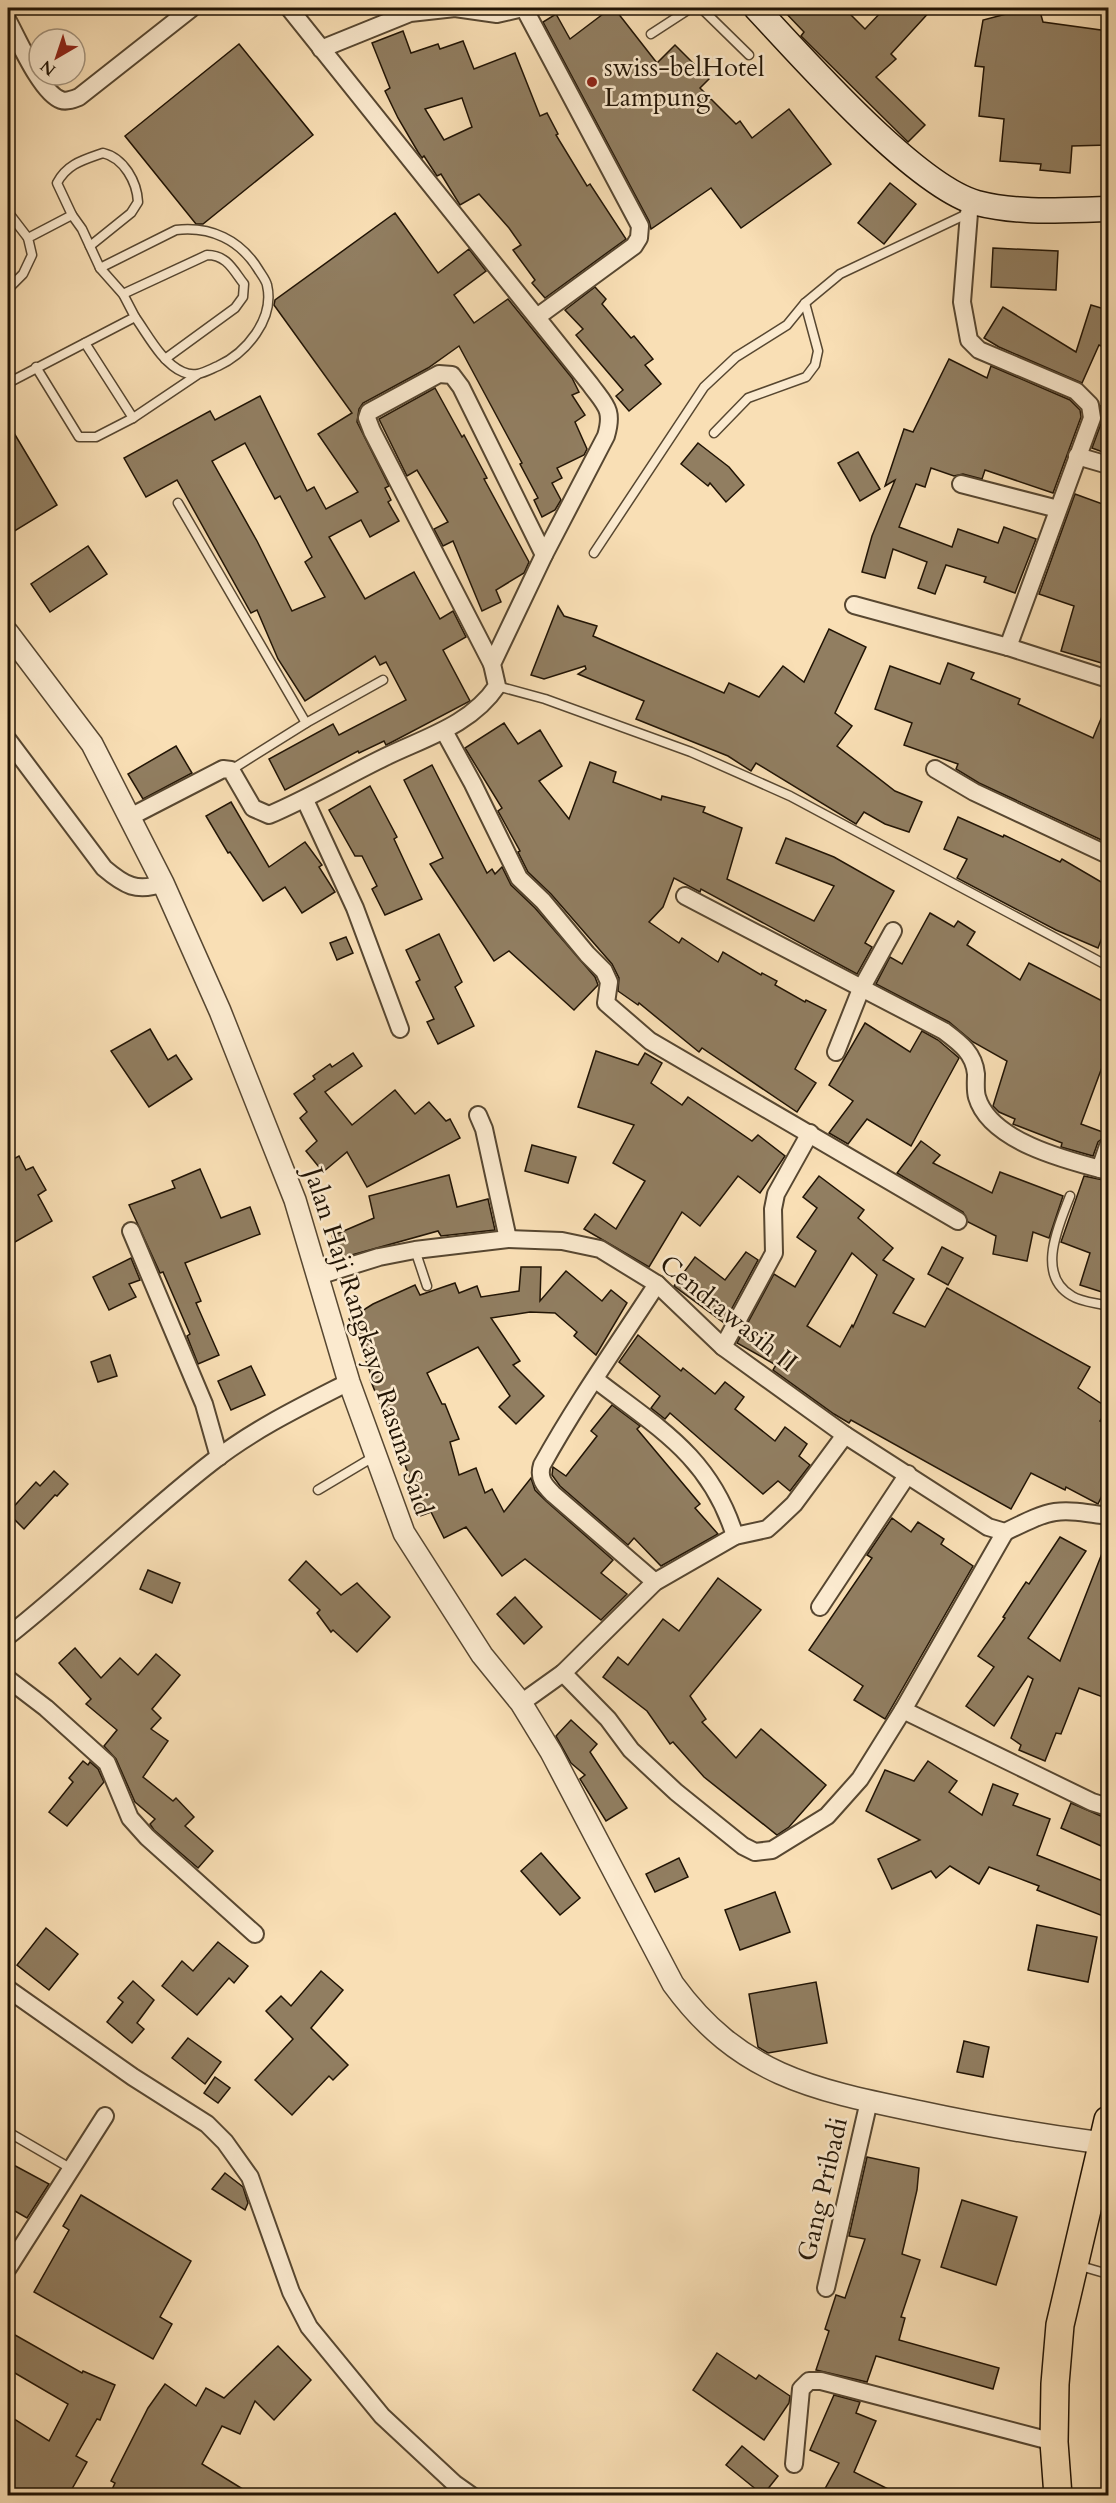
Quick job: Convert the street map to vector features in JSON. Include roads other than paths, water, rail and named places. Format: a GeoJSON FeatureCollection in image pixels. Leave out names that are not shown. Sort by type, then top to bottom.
{"type":"FeatureCollection","features":[{"type":"Feature","properties":{"kind":"highway"},"geometry":{"type":"LineString","coordinates":[[1058,2496],[1054,2442],[1054,2384],[1060,2325],[1105,2132]]}},
{"type":"Feature","properties":{"kind":"main road"},"geometry":{"type":"LineString","coordinates":[[756,8],[838,94],[894,147],[971,208],[1030,211],[1108,209]]}},
{"type":"Feature","properties":{"kind":"street"},"geometry":{"type":"LineString","coordinates":[[8,21],[46,88],[59,100],[67,100],[79,97],[192,8]]}},
{"type":"Feature","properties":{"kind":"street"},"geometry":{"type":"LineString","coordinates":[[289,8],[608,408],[611,419],[606,436],[544,555],[492,664]]}},
{"type":"Feature","properties":{"kind":"street"},"geometry":{"type":"LineString","coordinates":[[321,49],[410,13],[455,8],[497,14],[524,8],[640,226],[639,238],[634,246],[537,317]]}},
{"type":"Feature","properties":{"kind":"street"},"geometry":{"type":"LineString","coordinates":[[971,208],[962,302],[969,340],[979,350],[1076,391],[1090,405],[1092,418],[1008,647]]}},
{"type":"Feature","properties":{"kind":"street"},"geometry":{"type":"LineString","coordinates":[[130,817],[223,768],[231,770],[253,808],[269,815],[305,800],[386,757],[444,731],[485,701],[497,686],[492,664],[372,432],[367,418],[369,412],[439,374],[452,375],[461,387],[544,555]]}},
{"type":"Feature","properties":{"kind":"street"},"geometry":{"type":"LineString","coordinates":[[1077,456],[1108,465]]}},
{"type":"Feature","properties":{"kind":"street"},"geometry":{"type":"LineString","coordinates":[[961,483],[1058,508]]}},
{"type":"Feature","properties":{"kind":"street"},"geometry":{"type":"LineString","coordinates":[[854,605],[1008,647],[1108,680]]}},
{"type":"Feature","properties":{"kind":"street","name":"Jalan Haji Rangkayo Rasuna Said"},"geometry":{"type":"LineString","coordinates":[[8,633],[92,744],[163,883],[261,1109],[295,1200],[349,1382],[404,1533],[482,1655],[521,1703],[551,1752],[673,1984],[693,2012],[731,2046],[759,2064],[793,2081],[869,2102],[1015,2132],[1105,2132]]}},
{"type":"Feature","properties":{"kind":"street"},"geometry":{"type":"LineString","coordinates":[[444,731],[519,878],[543,900],[587,954],[604,971],[609,982],[606,1003],[650,1041],[958,1221]]}},
{"type":"Feature","properties":{"kind":"street"},"geometry":{"type":"LineString","coordinates":[[8,740],[104,868],[123,884],[148,889],[163,883]]}},
{"type":"Feature","properties":{"kind":"street"},"geometry":{"type":"LineString","coordinates":[[935,769],[974,792],[1108,855]]}},
{"type":"Feature","properties":{"kind":"street"},"geometry":{"type":"LineString","coordinates":[[305,800],[355,908],[400,1029]]}},
{"type":"Feature","properties":{"kind":"street"},"geometry":{"type":"LineString","coordinates":[[685,896],[944,1031],[960,1043],[973,1061],[977,1097],[1002,1130],[1030,1146],[1104,1170],[1108,1146]]}},
{"type":"Feature","properties":{"kind":"street"},"geometry":{"type":"LineString","coordinates":[[836,1052],[861,989],[893,931]]}},
{"type":"Feature","properties":{"kind":"street"},"geometry":{"type":"LineString","coordinates":[[478,1115],[484,1128],[508,1239]]}},
{"type":"Feature","properties":{"kind":"street"},"geometry":{"type":"LineString","coordinates":[[723,1347],[774,1253],[773,1209],[777,1194],[810,1133]]}},
{"type":"Feature","properties":{"kind":"street"},"geometry":{"type":"LineString","coordinates":[[131,1231],[204,1404],[219,1457]]}},
{"type":"Feature","properties":{"kind":"street","name":"Cendrawasih II"},"geometry":{"type":"LineString","coordinates":[[318,1276],[379,1257],[415,1250],[508,1239],[562,1241],[600,1249],[657,1284],[723,1347],[845,1435],[988,1527],[1005,1532]]}},
{"type":"Feature","properties":{"kind":"street"},"geometry":{"type":"LineString","coordinates":[[655,1582],[553,1494],[541,1480],[542,1465],[581,1398],[596,1380],[657,1284]]}},
{"type":"Feature","properties":{"kind":"street"},"geometry":{"type":"LineString","coordinates":[[596,1380],[692,1456],[726,1509],[735,1536]]}},
{"type":"Feature","properties":{"kind":"street"},"geometry":{"type":"LineString","coordinates":[[8,1636],[54,1600],[219,1457],[280,1417],[349,1382]]}},
{"type":"Feature","properties":{"kind":"street"},"geometry":{"type":"LineString","coordinates":[[521,1703],[564,1673],[655,1582],[735,1536],[767,1529],[794,1504],[845,1435]]}},
{"type":"Feature","properties":{"kind":"street"},"geometry":{"type":"LineString","coordinates":[[820,1607],[908,1474]]}},
{"type":"Feature","properties":{"kind":"street"},"geometry":{"type":"LineString","coordinates":[[564,1673],[608,1719],[631,1750],[676,1792],[743,1846],[755,1852],[772,1850],[827,1816],[860,1779],[903,1710],[1005,1532],[1029,1519],[1056,1510],[1108,1516]]}},
{"type":"Feature","properties":{"kind":"street"},"geometry":{"type":"LineString","coordinates":[[8,1679],[46,1708],[107,1763],[130,1818],[147,1838],[255,1934]]}},
{"type":"Feature","properties":{"kind":"street"},"geometry":{"type":"LineString","coordinates":[[903,1710],[1092,1802],[1108,1807]]}},
{"type":"Feature","properties":{"kind":"street"},"geometry":{"type":"LineString","coordinates":[[8,1989],[133,2077],[207,2124],[225,2142],[250,2177],[291,2292],[309,2327],[382,2416],[455,2484],[472,2496]]}},
{"type":"Feature","properties":{"kind":"street","name":"Gang Pribadi"},"geometry":{"type":"LineString","coordinates":[[825,2288],[869,2102]]}},
{"type":"Feature","properties":{"kind":"street"},"geometry":{"type":"LineString","coordinates":[[8,2268],[105,2116]]}},
{"type":"Feature","properties":{"kind":"street"},"geometry":{"type":"LineString","coordinates":[[794,2464],[801,2389],[809,2382],[821,2381],[1054,2442]]}},
{"type":"Feature","properties":{"kind":"lane"},"geometry":{"type":"LineString","coordinates":[[651,34],[691,8]]}},
{"type":"Feature","properties":{"kind":"lane"},"geometry":{"type":"LineString","coordinates":[[701,8],[749,55]]}},
{"type":"Feature","properties":{"kind":"lane"},"geometry":{"type":"LineString","coordinates":[[90,246],[131,213],[138,202],[137,185],[119,161],[103,153],[74,164],[63,171],[57,183],[100,268],[123,294],[135,317],[165,359],[183,372],[196,375]]}},
{"type":"Feature","properties":{"kind":"lane"},"geometry":{"type":"LineString","coordinates":[[594,553],[704,387],[736,357],[787,325],[805,303],[840,274],[971,208]]}},
{"type":"Feature","properties":{"kind":"lane"},"geometry":{"type":"LineString","coordinates":[[8,212],[28,238],[32,255],[23,274],[8,289]]}},
{"type":"Feature","properties":{"kind":"lane"},"geometry":{"type":"LineString","coordinates":[[28,238],[72,215]]}},
{"type":"Feature","properties":{"kind":"lane"},"geometry":{"type":"LineString","coordinates":[[36,368],[79,437],[96,437],[133,417],[196,375],[227,362],[250,342],[261,326],[267,310],[267,284],[252,259],[232,239],[208,231],[176,230],[100,268]]}},
{"type":"Feature","properties":{"kind":"lane"},"geometry":{"type":"LineString","coordinates":[[123,294],[207,255],[218,255],[226,260],[244,284],[243,297],[235,308],[165,359]]}},
{"type":"Feature","properties":{"kind":"lane"},"geometry":{"type":"LineString","coordinates":[[714,433],[748,398],[806,377],[815,365],[818,351],[805,303]]}},
{"type":"Feature","properties":{"kind":"lane"},"geometry":{"type":"LineString","coordinates":[[8,383],[135,317]]}},
{"type":"Feature","properties":{"kind":"lane"},"geometry":{"type":"LineString","coordinates":[[85,343],[133,417]]}},
{"type":"Feature","properties":{"kind":"lane"},"geometry":{"type":"LineString","coordinates":[[178,503],[306,723]]}},
{"type":"Feature","properties":{"kind":"lane"},"geometry":{"type":"LineString","coordinates":[[231,770],[306,723],[383,680]]}},
{"type":"Feature","properties":{"kind":"lane"},"geometry":{"type":"LineString","coordinates":[[497,686],[545,699],[738,772],[790,796],[1108,966]]}},
{"type":"Feature","properties":{"kind":"lane"},"geometry":{"type":"LineString","coordinates":[[1070,1196],[1053,1240],[1052,1264],[1057,1281],[1071,1296],[1108,1306]]}},
{"type":"Feature","properties":{"kind":"lane"},"geometry":{"type":"LineString","coordinates":[[415,1250],[428,1286]]}},
{"type":"Feature","properties":{"kind":"lane"},"geometry":{"type":"LineString","coordinates":[[318,1490],[375,1455]]}},
{"type":"Feature","properties":{"kind":"lane"},"geometry":{"type":"LineString","coordinates":[[8,2132],[70,2168]]}},
{"type":"Feature","properties":{"kind":"lane"},"geometry":{"type":"LineString","coordinates":[[1076,2264],[1108,2274]]}},
{"type":"Feature","properties":{"kind":"place","name":"swiss-belHotel Lampung"},"geometry":{"type":"Point","coordinates":[592,82]}}]}
